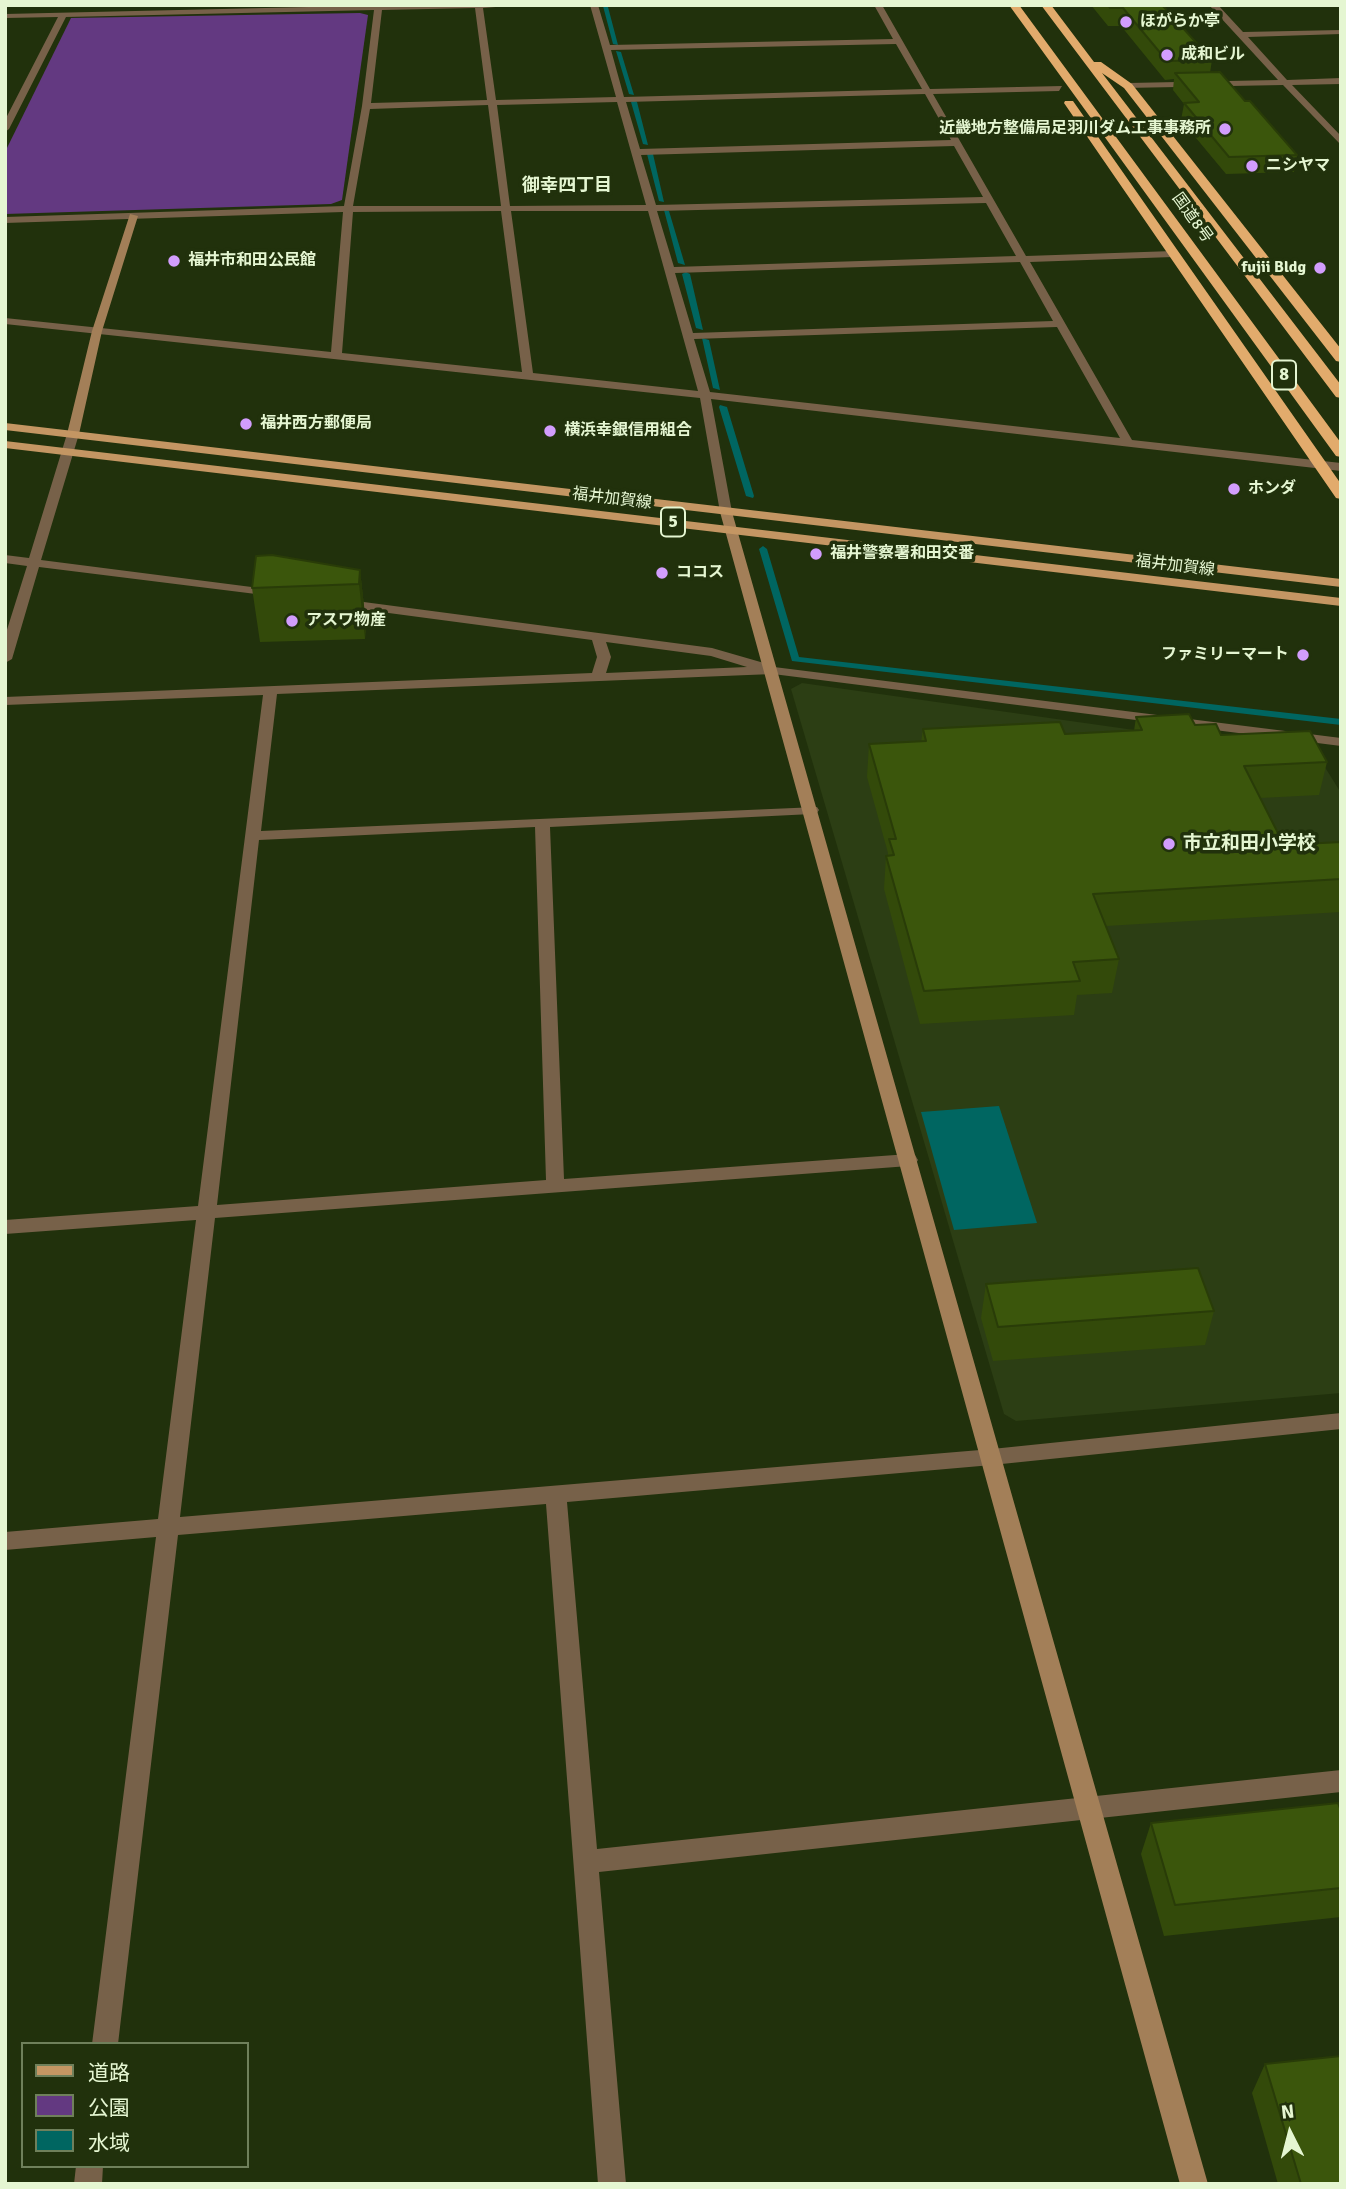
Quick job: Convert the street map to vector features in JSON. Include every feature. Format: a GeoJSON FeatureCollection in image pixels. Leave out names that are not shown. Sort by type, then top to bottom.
{"type":"FeatureCollection","features":[{"type":"Feature","properties":{"kind":"highway","name":"国道8号"},"geometry":{"type":"LineString","coordinates":[[1014,5],[1341,453]]}},
{"type":"Feature","properties":{"kind":"highway","name":"国道8号"},"geometry":{"type":"LineString","coordinates":[[1046,5],[1341,394]]}},
{"type":"Feature","properties":{"kind":"highway"},"geometry":{"type":"LineString","coordinates":[[1079,50],[1128,86],[1341,358]]}},
{"type":"Feature","properties":{"kind":"highway"},"geometry":{"type":"LineString","coordinates":[[1057,61],[1059,88],[1341,495]]}},
{"type":"Feature","properties":{"kind":"main road","name":"福井加賀線"},"geometry":{"type":"LineString","coordinates":[[5,426],[1341,583]]}},
{"type":"Feature","properties":{"kind":"main road","name":"福井加賀線"},"geometry":{"type":"LineString","coordinates":[[5,444],[1341,602]]}},
{"type":"Feature","properties":{"kind":"street"},"geometry":{"type":"LineString","coordinates":[[5,16],[210,8],[517,5]]}},
{"type":"Feature","properties":{"kind":"street"},"geometry":{"type":"LineString","coordinates":[[594,5],[705,395],[730,528],[773,670],[1194,2184]]}},
{"type":"Feature","properties":{"kind":"street"},"geometry":{"type":"LineString","coordinates":[[878,5],[1128,443]]}},
{"type":"Feature","properties":{"kind":"street"},"geometry":{"type":"LineString","coordinates":[[1213,5],[1341,142]]}},
{"type":"Feature","properties":{"kind":"street"},"geometry":{"type":"LineString","coordinates":[[479,6],[528,376]]}},
{"type":"Feature","properties":{"kind":"street"},"geometry":{"type":"LineString","coordinates":[[336,356],[348,209],[366,106],[378,8]]}},
{"type":"Feature","properties":{"kind":"street"},"geometry":{"type":"LineString","coordinates":[[5,129],[63,15]]}},
{"type":"Feature","properties":{"kind":"street"},"geometry":{"type":"LineString","coordinates":[[1241,35],[1341,32]]}},
{"type":"Feature","properties":{"kind":"street"},"geometry":{"type":"LineString","coordinates":[[606,48],[898,41]]}},
{"type":"Feature","properties":{"kind":"street"},"geometry":{"type":"LineString","coordinates":[[1128,86],[1341,81]]}},
{"type":"Feature","properties":{"kind":"street"},"geometry":{"type":"LineString","coordinates":[[366,106],[1059,88]]}},
{"type":"Feature","properties":{"kind":"street"},"geometry":{"type":"LineString","coordinates":[[635,152],[957,143]]}},
{"type":"Feature","properties":{"kind":"street"},"geometry":{"type":"LineString","coordinates":[[5,220],[348,209],[652,208],[989,200]]}},
{"type":"Feature","properties":{"kind":"street"},"geometry":{"type":"LineString","coordinates":[[5,659],[73,434],[97,331],[133,216]]}},
{"type":"Feature","properties":{"kind":"street"},"geometry":{"type":"LineString","coordinates":[[669,270],[1173,254]]}},
{"type":"Feature","properties":{"kind":"street"},"geometry":{"type":"LineString","coordinates":[[5,321],[705,395],[1341,467]]}},
{"type":"Feature","properties":{"kind":"street"},"geometry":{"type":"LineString","coordinates":[[688,336],[1060,324]]}},
{"type":"Feature","properties":{"kind":"street"},"geometry":{"type":"LineString","coordinates":[[5,559],[295,597]]}},
{"type":"Feature","properties":{"kind":"street"},"geometry":{"type":"LineString","coordinates":[[323,600],[712,652],[773,670],[1341,742]]}},
{"type":"Feature","properties":{"kind":"street"},"geometry":{"type":"LineString","coordinates":[[597,678],[604,657],[598,637]]}},
{"type":"Feature","properties":{"kind":"street"},"geometry":{"type":"LineString","coordinates":[[5,701],[773,670]]}},
{"type":"Feature","properties":{"kind":"street"},"geometry":{"type":"LineString","coordinates":[[105,2042],[270,691]]}},
{"type":"Feature","properties":{"kind":"street"},"geometry":{"type":"LineString","coordinates":[[252,836],[812,810]]}},
{"type":"Feature","properties":{"kind":"street"},"geometry":{"type":"LineString","coordinates":[[542,822],[555,1187]]}},
{"type":"Feature","properties":{"kind":"street"},"geometry":{"type":"LineString","coordinates":[[5,1227],[909,1160]]}},
{"type":"Feature","properties":{"kind":"street"},"geometry":{"type":"LineString","coordinates":[[5,1541],[992,1457],[1341,1421]]}},
{"type":"Feature","properties":{"kind":"street"},"geometry":{"type":"LineString","coordinates":[[556,1494],[612,2184]]}},
{"type":"Feature","properties":{"kind":"street"},"geometry":{"type":"LineString","coordinates":[[586,1862],[1341,1781]]}},
{"type":"Feature","properties":{"kind":"shaded area"},"geometry":{"type":"Polygon","coordinates":[[[802,683],[1318,756],[1341,793],[1341,1393],[1016,1421],[1004,1414],[791,689],[802,683]]]}},
{"type":"Feature","properties":{"kind":"green space"},"geometry":{"type":"Polygon","coordinates":[[[368,15],[342,200],[331,204],[5,214],[5,152],[71,18],[368,15]]]}},
{"type":"Feature","properties":{"kind":"water"},"geometry":{"type":"Polygon","coordinates":[[[999,1106],[1037,1223],[954,1230],[921,1112],[999,1106]]]}},
{"type":"Feature","properties":{"kind":"building"},"geometry":{"type":"Polygon","coordinates":[[[1108,5],[1162,5],[1212,60],[1167,61],[1123,8],[1110,8],[1108,5]]]}},
{"type":"Feature","properties":{"kind":"building"},"geometry":{"type":"Polygon","coordinates":[[[1220,72],[1245,101],[1250,101],[1297,155],[1229,157],[1184,103],[1199,102],[1175,73],[1220,72]]]}},
{"type":"Feature","properties":{"kind":"building"},"geometry":{"type":"Polygon","coordinates":[[[272,555],[360,570],[359,584],[252,588],[256,556],[272,555]]]}},
{"type":"Feature","properties":{"kind":"building"},"geometry":{"type":"Polygon","coordinates":[[[1189,714],[1195,725],[1216,724],[1221,735],[1310,731],[1327,762],[1244,766],[1284,845],[1341,842],[1341,879],[1093,894],[1119,959],[1073,962],[1080,981],[924,991],[886,856],[894,855],[889,839],[896,839],[869,744],[926,741],[923,729],[1060,722],[1065,734],[1142,730],[1136,717],[1189,714]]]}},
{"type":"Feature","properties":{"kind":"building"},"geometry":{"type":"Polygon","coordinates":[[[1198,1268],[1214,1311],[998,1327],[986,1284],[1198,1268]]]}},
{"type":"Feature","properties":{"kind":"building"},"geometry":{"type":"Polygon","coordinates":[[[1338,1803],[1341,1811],[1341,1888],[1175,1905],[1151,1823],[1338,1803]]]}},
{"type":"Feature","properties":{"kind":"building"},"geometry":{"type":"Polygon","coordinates":[[[1341,2056],[1341,2184],[1301,2184],[1265,2064],[1341,2056]]]}},
{"type":"Feature","properties":{"kind":"waterway"},"geometry":{"type":"LineString","coordinates":[[605,7],[616,44]]}},
{"type":"Feature","properties":{"kind":"waterway"},"geometry":{"type":"LineString","coordinates":[[618,52],[632,94]]}},
{"type":"Feature","properties":{"kind":"waterway"},"geometry":{"type":"LineString","coordinates":[[634,102],[646,144]]}},
{"type":"Feature","properties":{"kind":"waterway"},"geometry":{"type":"LineString","coordinates":[[650,154],[662,201]]}},
{"type":"Feature","properties":{"kind":"waterway"},"geometry":{"type":"LineString","coordinates":[[666,211],[682,263]]}},
{"type":"Feature","properties":{"kind":"waterway"},"geometry":{"type":"LineString","coordinates":[[686,274],[700,328]]}},
{"type":"Feature","properties":{"kind":"waterway"},"geometry":{"type":"LineString","coordinates":[[705,340],[717,388]]}},
{"type":"Feature","properties":{"kind":"waterway"},"geometry":{"type":"LineString","coordinates":[[723,407],[750,496]]}},
{"type":"Feature","properties":{"kind":"waterway"},"geometry":{"type":"LineString","coordinates":[[763,549],[795,659],[1341,722]]}},
{"type":"Feature","properties":{"kind":"place","name":"ほがらか亭"},"geometry":{"type":"Point","coordinates":[1126,22]}},
{"type":"Feature","properties":{"kind":"place","name":"成和ビル"},"geometry":{"type":"Point","coordinates":[1167,55]}},
{"type":"Feature","properties":{"kind":"place","name":"近畿地方整備局足羽川ダム工事事務所"},"geometry":{"type":"Point","coordinates":[1225,129]}},
{"type":"Feature","properties":{"kind":"place","name":"ニシヤマ"},"geometry":{"type":"Point","coordinates":[1252,166]}},
{"type":"Feature","properties":{"kind":"place","name":"福井市和田公民館"},"geometry":{"type":"Point","coordinates":[174,261]}},
{"type":"Feature","properties":{"kind":"place","name":"fujii Bldg"},"geometry":{"type":"Point","coordinates":[1320,268]}},
{"type":"Feature","properties":{"kind":"place","name":"福井西方郵便局"},"geometry":{"type":"Point","coordinates":[246,424]}},
{"type":"Feature","properties":{"kind":"place","name":"横浜幸銀信用組合"},"geometry":{"type":"Point","coordinates":[550,431]}},
{"type":"Feature","properties":{"kind":"place","name":"ホンダ"},"geometry":{"type":"Point","coordinates":[1234,489]}},
{"type":"Feature","properties":{"kind":"place","name":"福井警察署和田交番"},"geometry":{"type":"Point","coordinates":[816,554]}},
{"type":"Feature","properties":{"kind":"place","name":"ココス"},"geometry":{"type":"Point","coordinates":[662,573]}},
{"type":"Feature","properties":{"kind":"place","name":"アスワ物産"},"geometry":{"type":"Point","coordinates":[292,621]}},
{"type":"Feature","properties":{"kind":"place","name":"ファミリーマート"},"geometry":{"type":"Point","coordinates":[1303,655]}},
{"type":"Feature","properties":{"kind":"place","name":"市立和田小学校"},"geometry":{"type":"Point","coordinates":[1169,844]}},
{"type":"Feature","properties":{"kind":"district","name":"御幸四丁目"},"geometry":{"type":"Point","coordinates":[567,186]}}]}
